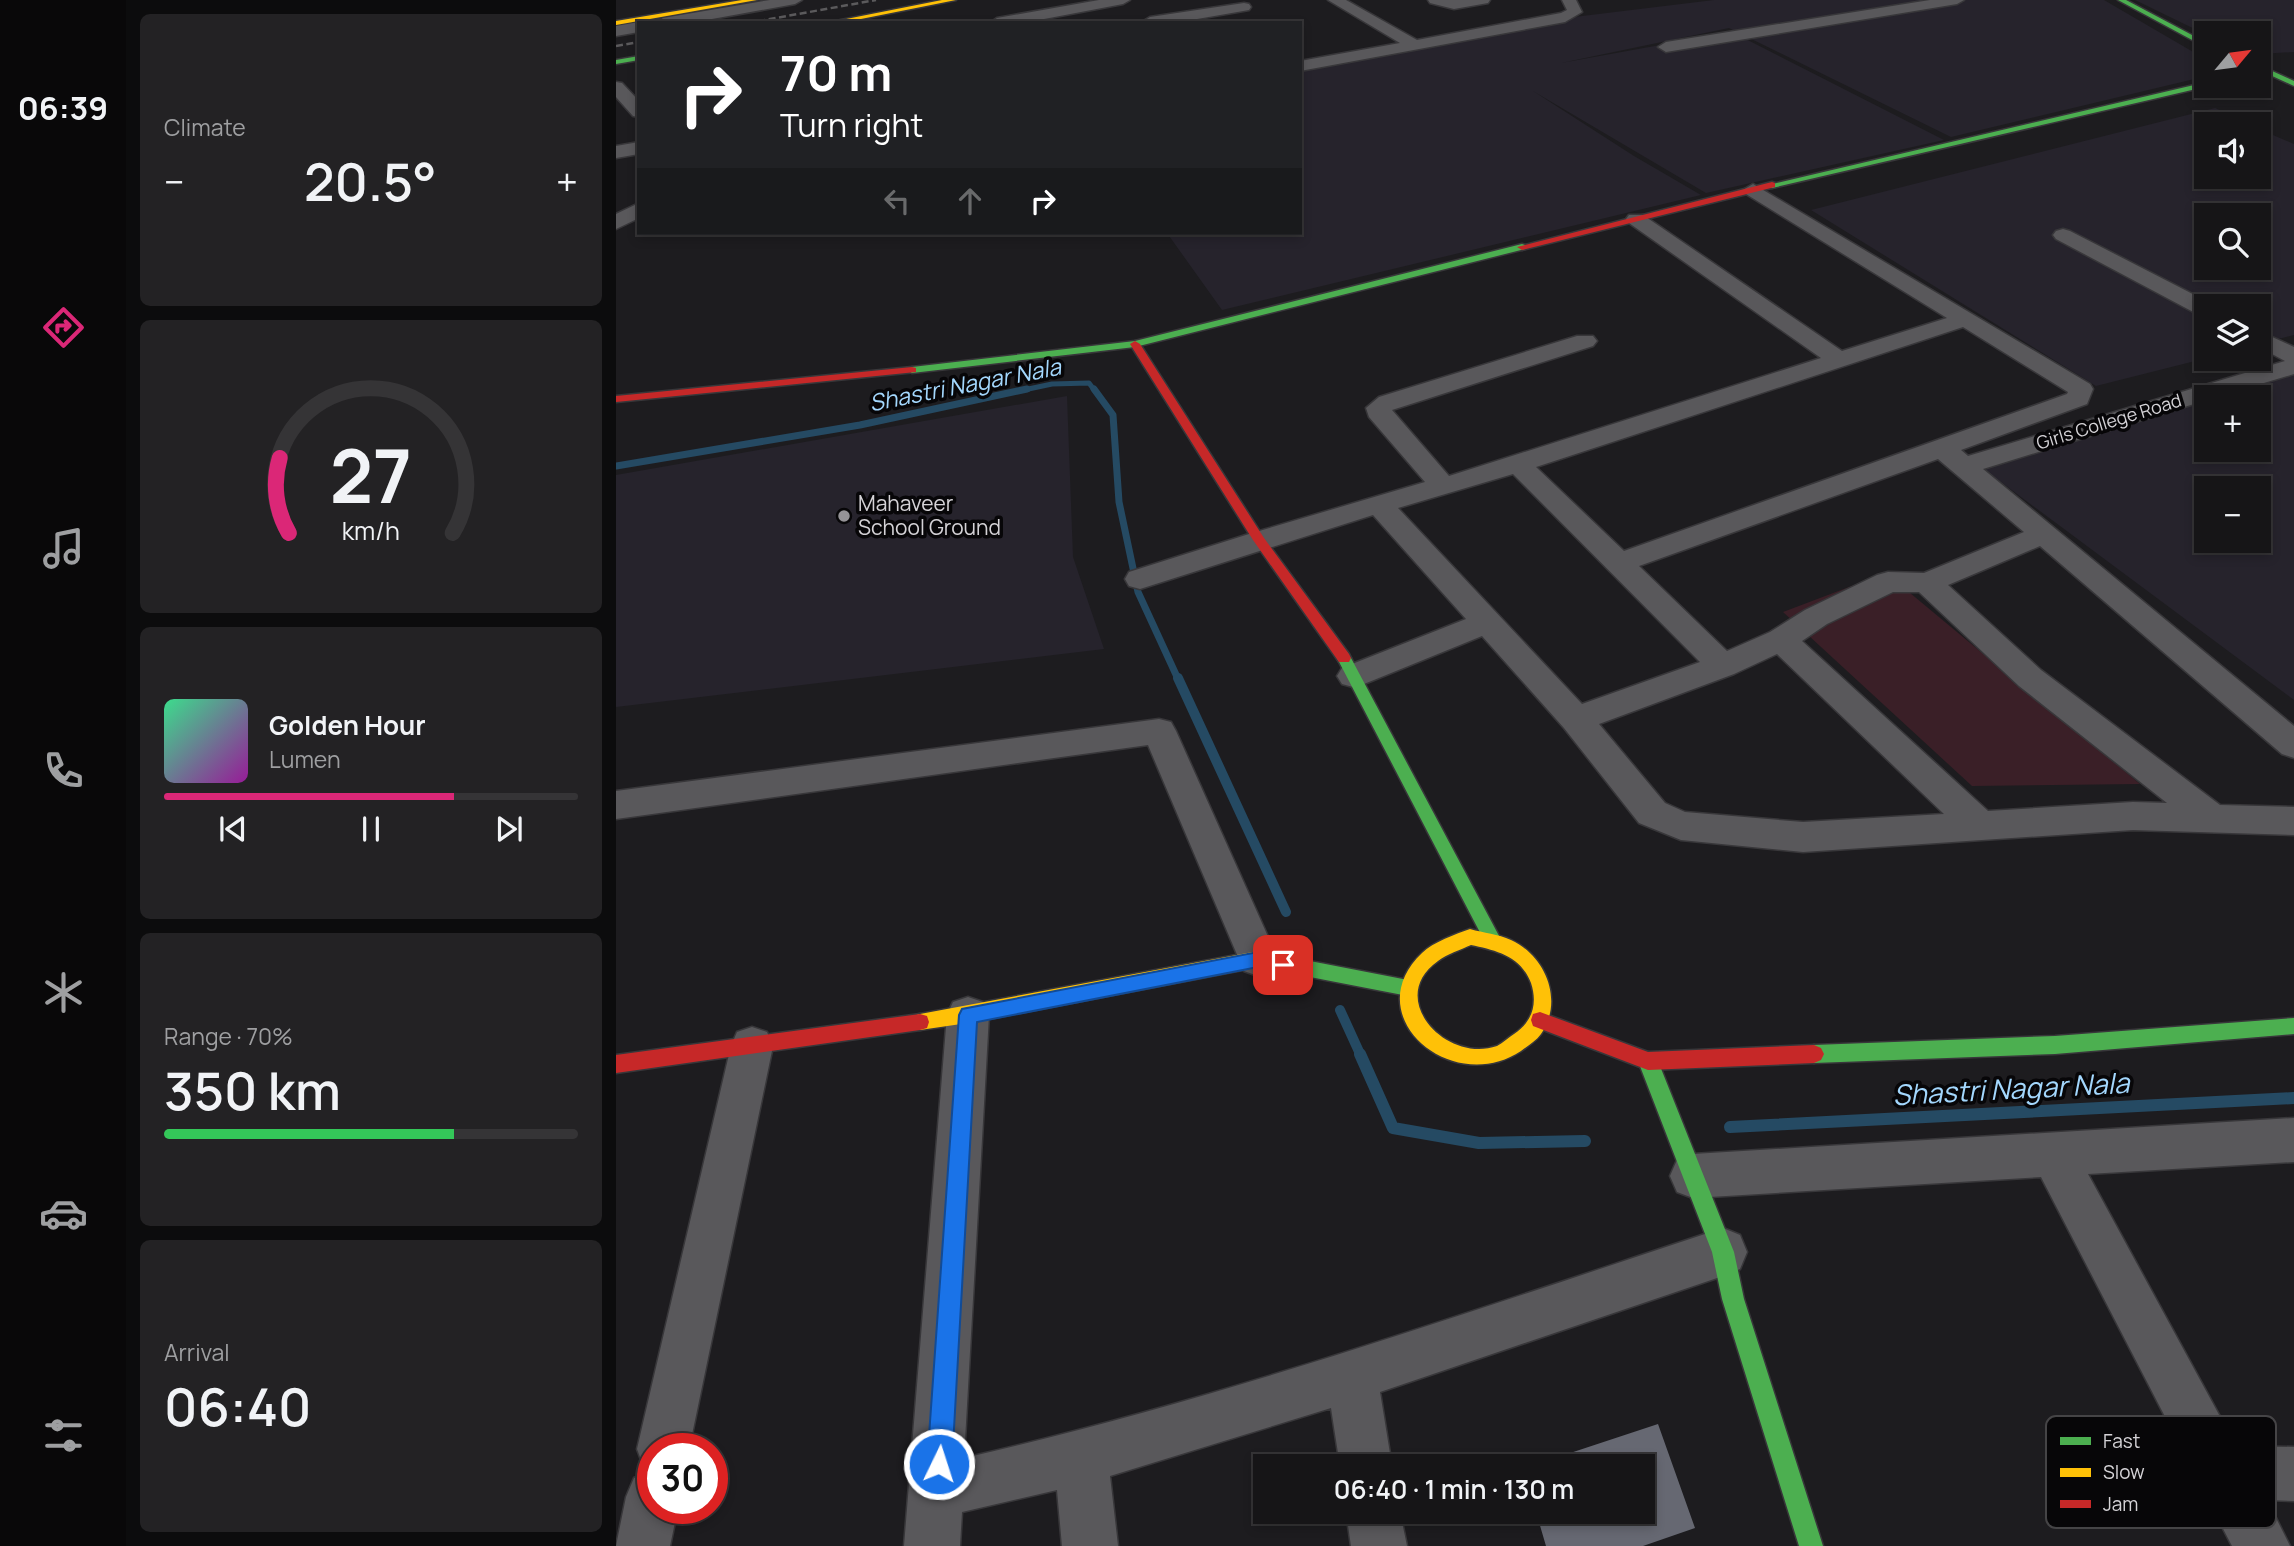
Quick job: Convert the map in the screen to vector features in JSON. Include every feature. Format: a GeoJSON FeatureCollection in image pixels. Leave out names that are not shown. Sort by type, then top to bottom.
{"type":"FeatureCollection","features":[{"type":"Feature","properties":{"kind":"street"},"geometry":{"type":"LineString","coordinates":[[616,16],[712,0]]}},
{"type":"Feature","properties":{"kind":"street"},"geometry":{"type":"LineString","coordinates":[[616,23],[754,0]]}},
{"type":"Feature","properties":{"kind":"street"},"geometry":{"type":"LineString","coordinates":[[674,21],[795,0]]}},
{"type":"Feature","properties":{"kind":"street"},"geometry":{"type":"LineString","coordinates":[[843,21],[953,0]]}},
{"type":"Feature","properties":{"kind":"street"},"geometry":{"type":"LineString","coordinates":[[1335,0],[1415,45]]}},
{"type":"Feature","properties":{"kind":"street"},"geometry":{"type":"LineString","coordinates":[[1435,0],[1454,5],[1483,0]]}},
{"type":"Feature","properties":{"kind":"street"},"geometry":{"type":"LineString","coordinates":[[1302,66],[1565,18],[1575,12],[1569,0]]}},
{"type":"Feature","properties":{"kind":"street"},"geometry":{"type":"LineString","coordinates":[[1666,47],[1957,0]]}},
{"type":"Feature","properties":{"kind":"street"},"geometry":{"type":"LineString","coordinates":[[2121,0],[2194,40]]}},
{"type":"Feature","properties":{"kind":"street"},"geometry":{"type":"LineString","coordinates":[[1022,21],[1241,2],[1260,17]]}},
{"type":"Feature","properties":{"kind":"street"},"geometry":{"type":"LineString","coordinates":[[616,31],[637,27]]}},
{"type":"Feature","properties":{"kind":"street"},"geometry":{"type":"LineString","coordinates":[[1309,50],[1325,62]]}},
{"type":"Feature","properties":{"kind":"street"},"geometry":{"type":"LineString","coordinates":[[616,62],[637,58]]}},
{"type":"Feature","properties":{"kind":"street"},"geometry":{"type":"LineString","coordinates":[[2272,68],[2294,63]]}},
{"type":"Feature","properties":{"kind":"street"},"geometry":{"type":"LineString","coordinates":[[2272,75],[2294,84]]}},
{"type":"Feature","properties":{"kind":"street"},"geometry":{"type":"LineString","coordinates":[[616,398],[797,383],[1135,344],[1754,190],[2194,87]]}},
{"type":"Feature","properties":{"kind":"street"},"geometry":{"type":"LineString","coordinates":[[618,89],[637,88]]}},
{"type":"Feature","properties":{"kind":"street"},"geometry":{"type":"LineString","coordinates":[[618,89],[637,110]]}},
{"type":"Feature","properties":{"kind":"street"},"geometry":{"type":"LineString","coordinates":[[616,152],[637,148]]}},
{"type":"Feature","properties":{"kind":"street"},"geometry":{"type":"LineString","coordinates":[[1619,563],[1953,457],[2078,399],[2081,389],[1754,190]]}},
{"type":"Feature","properties":{"kind":"street"},"geometry":{"type":"LineString","coordinates":[[616,223],[637,210]]}},
{"type":"Feature","properties":{"kind":"street"},"geometry":{"type":"LineString","coordinates":[[1636,219],[1839,360]]}},
{"type":"Feature","properties":{"kind":"street"},"geometry":{"type":"LineString","coordinates":[[2063,235],[2194,303]]}},
{"type":"Feature","properties":{"kind":"street"},"geometry":{"type":"LineString","coordinates":[[1140,579],[1259,540],[1518,464],[1966,319]]}},
{"type":"Feature","properties":{"kind":"street"},"geometry":{"type":"LineString","coordinates":[[1443,486],[1382,417],[1379,408],[1388,402],[1585,341]]}},
{"type":"Feature","properties":{"kind":"street"},"geometry":{"type":"LineString","coordinates":[[1135,344],[1259,540],[1342,656],[1492,939]]}},
{"type":"Feature","properties":{"kind":"street"},"geometry":{"type":"LineString","coordinates":[[2271,344],[2294,356]]}},
{"type":"Feature","properties":{"kind":"street","name":"Girls College Road"},"geometry":{"type":"LineString","coordinates":[[1953,457],[2294,366]]}},
{"type":"Feature","properties":{"kind":"street"},"geometry":{"type":"LineString","coordinates":[[1953,457],[2294,745]]}},
{"type":"Feature","properties":{"kind":"street"},"geometry":{"type":"LineString","coordinates":[[1518,464],[1723,666]]}},
{"type":"Feature","properties":{"kind":"street"},"geometry":{"type":"LineString","coordinates":[[1379,505],[1576,719],[1653,813],[1681,826],[1803,837],[2133,816],[2294,821]]}},
{"type":"Feature","properties":{"kind":"street"},"geometry":{"type":"LineString","coordinates":[[1576,719],[1723,666],[1781,640],[1816,617],[1888,582],[1927,583],[2044,534]]}},
{"type":"Feature","properties":{"kind":"street"},"geometry":{"type":"LineString","coordinates":[[1927,583],[2030,678],[2212,818]]}},
{"type":"Feature","properties":{"kind":"street"},"geometry":{"type":"LineString","coordinates":[[1353,676],[1488,622]]}},
{"type":"Feature","properties":{"kind":"street"},"geometry":{"type":"LineString","coordinates":[[1781,640],[1979,825]]}},
{"type":"Feature","properties":{"kind":"street"},"geometry":{"type":"LineString","coordinates":[[616,805],[1159,731],[1258,959]]}},
{"type":"Feature","properties":{"kind":"street"},"geometry":{"type":"LineString","coordinates":[[1470,937],[1492,939],[1513,947],[1530,961],[1541,979],[1545,999],[1540,1020],[1529,1037],[1512,1049],[1492,1057],[1458,1055],[1447,1053],[1429,1041],[1415,1026],[1408,1007],[1408,988],[1415,968],[1429,953],[1448,942],[1470,937]]}},
{"type":"Feature","properties":{"kind":"street"},"geometry":{"type":"LineString","coordinates":[[616,1064],[968,1015],[1258,959],[1408,988]]}},
{"type":"Feature","properties":{"kind":"street"},"geometry":{"type":"LineString","coordinates":[[932,1546],[938,1490],[968,1015]]}},
{"type":"Feature","properties":{"kind":"street"},"geometry":{"type":"LineString","coordinates":[[1540,1020],[1648,1061],[2055,1045],[2294,1026]]}},
{"type":"Feature","properties":{"kind":"street"},"geometry":{"type":"LineString","coordinates":[[667,1433],[752,1046]]}},
{"type":"Feature","properties":{"kind":"street"},"geometry":{"type":"LineString","coordinates":[[1648,1061],[1723,1252],[1733,1299],[1811,1546]]}},
{"type":"Feature","properties":{"kind":"street"},"geometry":{"type":"LineString","coordinates":[[1693,1176],[2294,1140]]}},
{"type":"Feature","properties":{"kind":"street"},"geometry":{"type":"LineString","coordinates":[[2054,1156],[2191,1416]]}},
{"type":"Feature","properties":{"kind":"street"},"geometry":{"type":"LineString","coordinates":[[938,1490],[1081,1458],[1352,1376],[1723,1252]]}},
{"type":"Feature","properties":{"kind":"street"},"geometry":{"type":"LineString","coordinates":[[1352,1376],[1364,1454]]}},
{"type":"Feature","properties":{"kind":"street"},"geometry":{"type":"LineString","coordinates":[[1081,1458],[1090,1546]]}},
{"type":"Feature","properties":{"kind":"street"},"geometry":{"type":"LineString","coordinates":[[2276,1474],[2294,1474]]}},
{"type":"Feature","properties":{"kind":"street"},"geometry":{"type":"LineString","coordinates":[[642,1546],[647,1524]]}},
{"type":"Feature","properties":{"kind":"street"},"geometry":{"type":"LineString","coordinates":[[1375,1524],[1379,1546]]}},
{"type":"Feature","properties":{"kind":"street"},"geometry":{"type":"LineString","coordinates":[[2252,1528],[2262,1546]]}},
{"type":"Feature","properties":{"kind":"shaded area"},"geometry":{"type":"Polygon","coordinates":[[[1714,0],[2104,0],[2194,52],[2194,79],[1951,137],[1729,28],[1561,63],[1732,32],[1944,140],[1706,193],[1533,91],[1634,156],[1701,195],[1222,310],[1168,235],[1302,235],[1302,69],[1574,17],[1714,0]]]}},
{"type":"Feature","properties":{"kind":"shaded area"},"geometry":{"type":"Polygon","coordinates":[[[2135,0],[2294,0],[2294,52],[2272,53],[2272,21],[2194,21],[2194,29],[2135,0]]]}},
{"type":"Feature","properties":{"kind":"shaded area"},"geometry":{"type":"Polygon","coordinates":[[[2215,108],[2224,112],[2199,112],[2215,108]]]}},
{"type":"Feature","properties":{"kind":"shaded area"},"geometry":{"type":"Polygon","coordinates":[[[2194,113],[2194,189],[2271,189],[2271,134],[2294,144],[2294,335],[2271,341],[2271,294],[2194,294],[2194,361],[2096,386],[1811,210],[2194,113]]]}},
{"type":"Feature","properties":{"kind":"shaded area"},"geometry":{"type":"Polygon","coordinates":[[[2294,372],[2294,700],[1974,462],[2194,400],[2194,462],[2271,462],[2271,385],[2248,385],[2294,372]]]}},
{"type":"Feature","properties":{"kind":"shaded area","name":"Mahaveer School Ground"},"geometry":{"type":"Polygon","coordinates":[[[1067,396],[1073,557],[1104,649],[616,707],[616,475],[1067,396]]]}},
{"type":"Feature","properties":{"kind":"shaded area"},"geometry":{"type":"Polygon","coordinates":[[[1886,573],[2140,784],[1972,786],[1783,612],[1886,573]]]}},
{"type":"Feature","properties":{"kind":"building"},"geometry":{"type":"Polygon","coordinates":[[[1658,1424],[1695,1528],[1643,1546],[1546,1546],[1540,1524],[1655,1524],[1655,1454],[1567,1454],[1658,1424]]]}},
{"type":"Feature","properties":{"kind":"waterway","name":"Shastri Nagar Nala"},"geometry":{"type":"LineString","coordinates":[[1019,391],[1052,384],[1089,383],[1095,391]]}},
{"type":"Feature","properties":{"kind":"waterway","name":"Shastri Nagar Nala"},"geometry":{"type":"LineString","coordinates":[[616,466],[860,425],[1027,389]]}},
{"type":"Feature","properties":{"kind":"waterway","name":"Shastri Nagar Nala"},"geometry":{"type":"LineString","coordinates":[[1094,389],[1113,415],[1119,502],[1138,592],[1178,679]]}},
{"type":"Feature","properties":{"kind":"waterway","name":"Shastri Nagar Nala"},"geometry":{"type":"LineString","coordinates":[[1178,678],[1286,912]]}},
{"type":"Feature","properties":{"kind":"waterway","name":"Shastri Nagar Nala"},"geometry":{"type":"LineString","coordinates":[[1340,1010],[1361,1056]]}},
{"type":"Feature","properties":{"kind":"waterway","name":"Shastri Nagar Nala"},"geometry":{"type":"LineString","coordinates":[[1360,1054],[1393,1128],[1479,1143],[1585,1141]]}},
{"type":"Feature","properties":{"kind":"waterway","name":"Shastri Nagar Nala"},"geometry":{"type":"LineString","coordinates":[[1730,1127],[2294,1098]]}},
{"type":"Feature","properties":{"kind":"railway"},"geometry":{"type":"LineString","coordinates":[[759,21],[876,0]]}},
{"type":"Feature","properties":{"kind":"railway"},"geometry":{"type":"LineString","coordinates":[[616,46],[637,42]]}},
{"type":"Feature","properties":{"kind":"traffic: fast"},"geometry":{"type":"LineString","coordinates":[[2121,0],[2194,39]]}},
{"type":"Feature","properties":{"kind":"traffic: fast"},"geometry":{"type":"LineString","coordinates":[[616,62],[637,58]]}},
{"type":"Feature","properties":{"kind":"traffic: fast"},"geometry":{"type":"LineString","coordinates":[[2272,73],[2294,84]]}},
{"type":"Feature","properties":{"kind":"traffic: fast"},"geometry":{"type":"LineString","coordinates":[[1772,185],[2194,87]]}},
{"type":"Feature","properties":{"kind":"traffic: fast"},"geometry":{"type":"LineString","coordinates":[[912,370],[1135,344],[1522,247]]}},
{"type":"Feature","properties":{"kind":"traffic: fast"},"geometry":{"type":"LineString","coordinates":[[1344,658],[1492,939]]}},
{"type":"Feature","properties":{"kind":"traffic: fast"},"geometry":{"type":"LineString","coordinates":[[1258,959],[1408,988]]}},
{"type":"Feature","properties":{"kind":"traffic: fast"},"geometry":{"type":"LineString","coordinates":[[1814,1054],[2055,1045],[2294,1026]]}},
{"type":"Feature","properties":{"kind":"traffic: fast"},"geometry":{"type":"LineString","coordinates":[[1648,1061],[1723,1252],[1733,1299],[1811,1546]]}},
{"type":"Feature","properties":{"kind":"traffic: slow"},"geometry":{"type":"LineString","coordinates":[[616,23],[754,0]]}},
{"type":"Feature","properties":{"kind":"traffic: slow"},"geometry":{"type":"LineString","coordinates":[[840,21],[953,0]]}},
{"type":"Feature","properties":{"kind":"traffic: slow"},"geometry":{"type":"LineString","coordinates":[[1470,937],[1502,944],[1518,953],[1535,973],[1543,998],[1538,1023],[1530,1034],[1500,1054],[1470,1058],[1442,1049],[1420,1030],[1409,1007],[1411,981],[1430,956],[1470,937]]}},
{"type":"Feature","properties":{"kind":"traffic: slow"},"geometry":{"type":"LineString","coordinates":[[920,1022],[1258,959]]}},
{"type":"Feature","properties":{"kind":"traffic: jam"},"geometry":{"type":"LineString","coordinates":[[1522,247],[1772,185]]}},
{"type":"Feature","properties":{"kind":"traffic: jam"},"geometry":{"type":"LineString","coordinates":[[1135,344],[1259,540],[1344,658]]}},
{"type":"Feature","properties":{"kind":"traffic: jam"},"geometry":{"type":"LineString","coordinates":[[616,399],[912,370]]}},
{"type":"Feature","properties":{"kind":"traffic: jam"},"geometry":{"type":"LineString","coordinates":[[1540,1020],[1648,1061],[1814,1054]]}},
{"type":"Feature","properties":{"kind":"traffic: jam"},"geometry":{"type":"LineString","coordinates":[[616,1064],[920,1022]]}},
{"type":"Feature","properties":{"kind":"place","name":"Mahaveer School Ground"},"geometry":{"type":"Point","coordinates":[844,516]}},
{"type":"Feature","properties":{"kind":"route"},"geometry":{"type":"LineString","coordinates":[[939,1464],[968,1015],[1258,959],[1283,965]]}}]}
